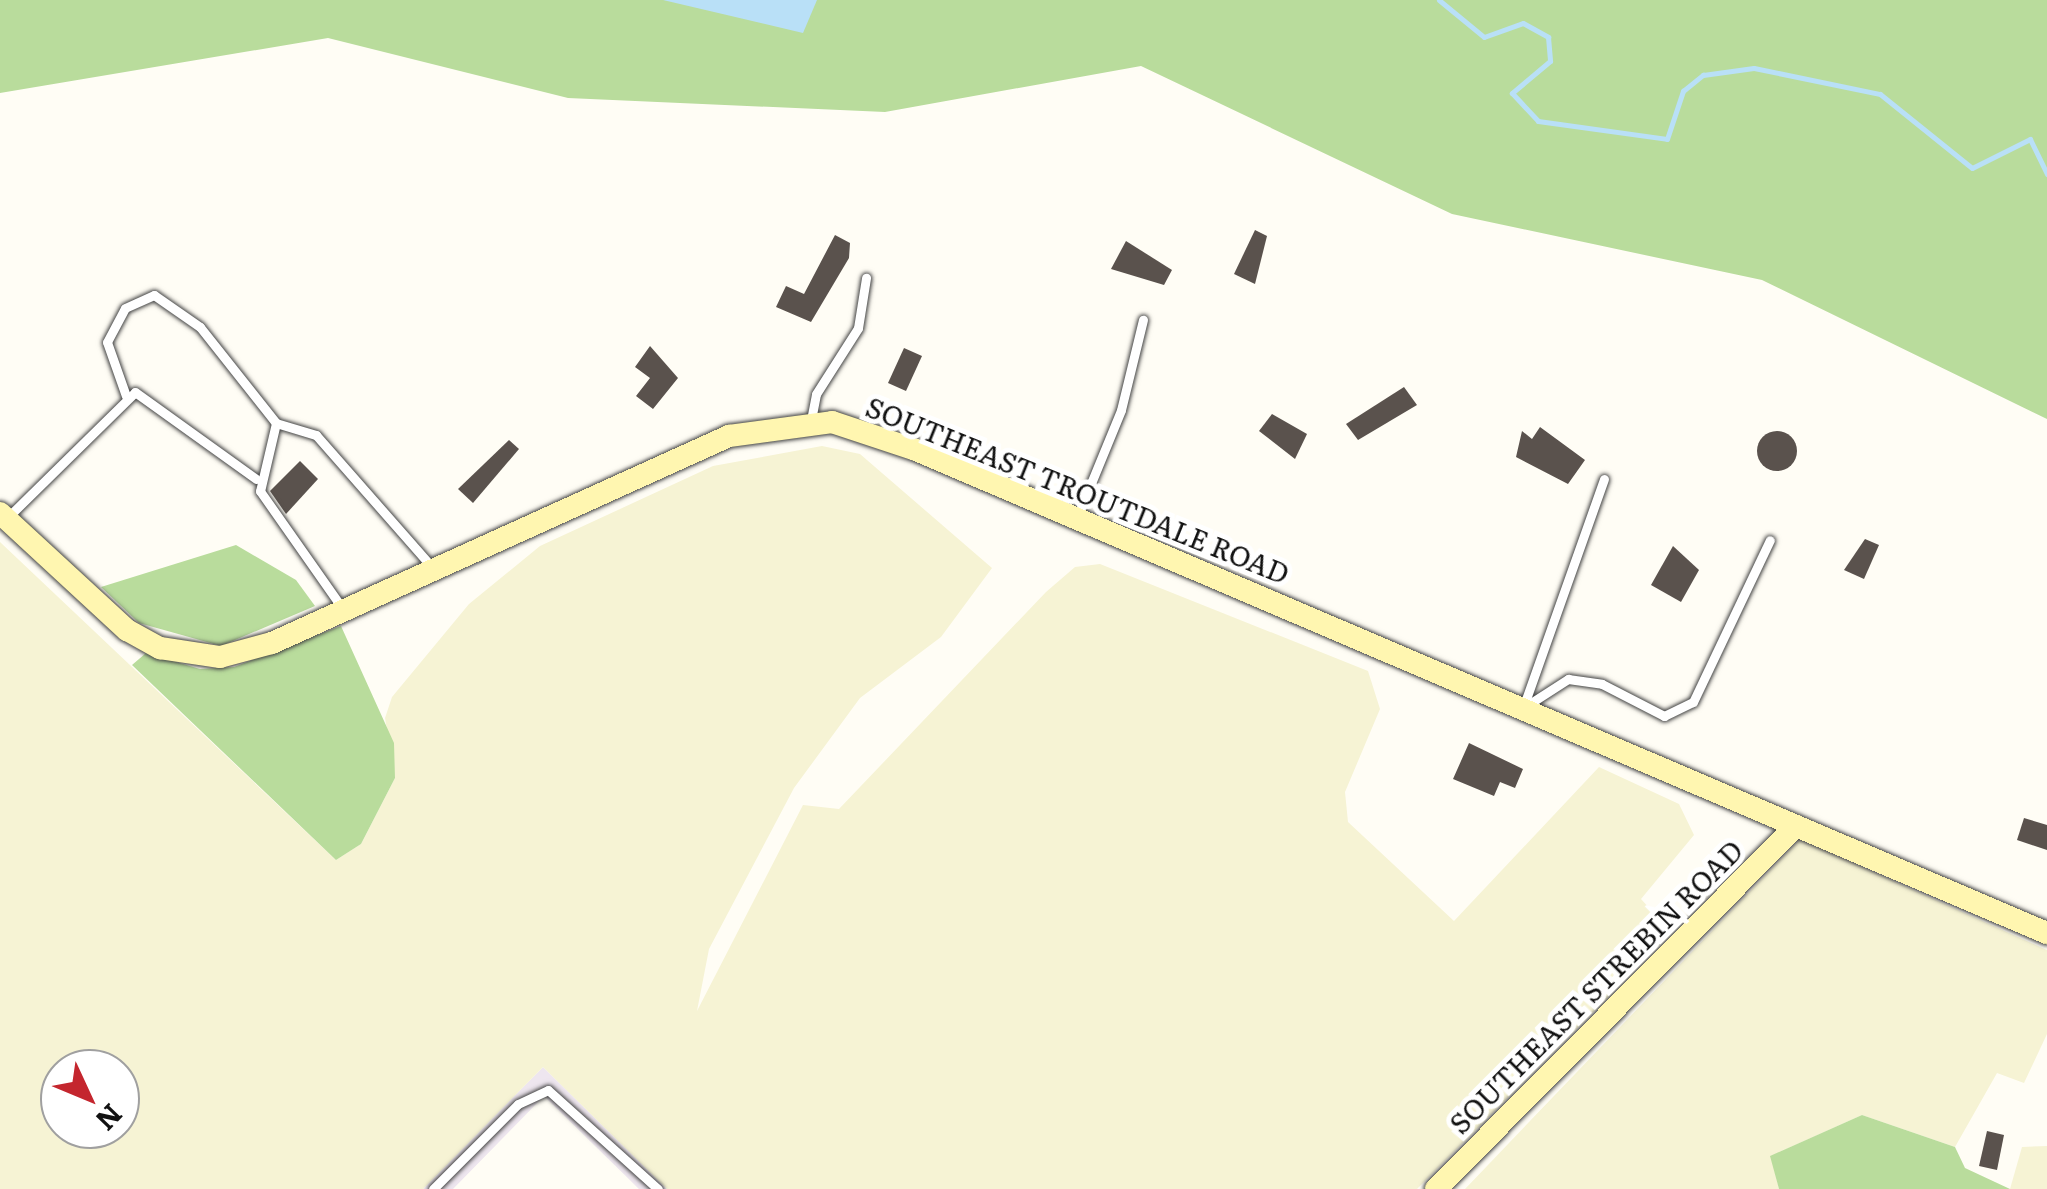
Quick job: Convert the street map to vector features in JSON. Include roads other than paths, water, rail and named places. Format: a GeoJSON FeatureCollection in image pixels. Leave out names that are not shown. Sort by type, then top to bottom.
{"type":"FeatureCollection","features":[{"type":"Feature","properties":{"kind":"main road","name":"SOUTHEAST TROUTDALE ROAD"},"geometry":{"type":"LineString","coordinates":[[3,516],[113,620],[160,648],[242,654],[729,436],[811,420],[916,450],[2047,934]]}},
{"type":"Feature","properties":{"kind":"main road","name":"SOUTHEAST STREBIN ROAD"},"geometry":{"type":"LineString","coordinates":[[1436,1189],[1796,826]]}},
{"type":"Feature","properties":{"kind":"lane"},"geometry":{"type":"LineString","coordinates":[[811,420],[816,394],[858,328],[866,278]]}},
{"type":"Feature","properties":{"kind":"lane"},"geometry":{"type":"LineString","coordinates":[[126,396],[107,342],[125,308],[154,295],[200,327],[276,423],[316,435],[434,569]]}},
{"type":"Feature","properties":{"kind":"lane"},"geometry":{"type":"LineString","coordinates":[[1076,518],[1121,410],[1143,320]]}},
{"type":"Feature","properties":{"kind":"lane"},"geometry":{"type":"LineString","coordinates":[[126,396],[149,400],[256,478],[290,544],[344,610]]}},
{"type":"Feature","properties":{"kind":"lane"},"geometry":{"type":"LineString","coordinates":[[3,516],[126,396]]}},
{"type":"Feature","properties":{"kind":"lane"},"geometry":{"type":"LineString","coordinates":[[256,478],[276,423]]}},
{"type":"Feature","properties":{"kind":"lane"},"geometry":{"type":"LineString","coordinates":[[1523,708],[1604,479]]}},
{"type":"Feature","properties":{"kind":"lane"},"geometry":{"type":"LineString","coordinates":[[1523,708],[1568,679],[1602,684],[1664,716],[1693,702],[1770,540]]}},
{"type":"Feature","properties":{"kind":"lane"},"geometry":{"type":"LineString","coordinates":[[433,1189],[518,1104],[548,1090],[658,1189]]}},
{"type":"Feature","properties":{"kind":"water"},"geometry":{"type":"Polygon","coordinates":[[[663,0],[817,0],[803,33],[663,0]]]}},
{"type":"Feature","properties":{"kind":"waterway"},"geometry":{"type":"LineString","coordinates":[[1439,0],[1484,37],[1523,23],[1548,37],[1550,61],[1512,93],[1538,121],[1667,139],[1683,91],[1703,75],[1754,68],[1880,94],[1972,168],[2030,139],[2047,174]]}}]}
